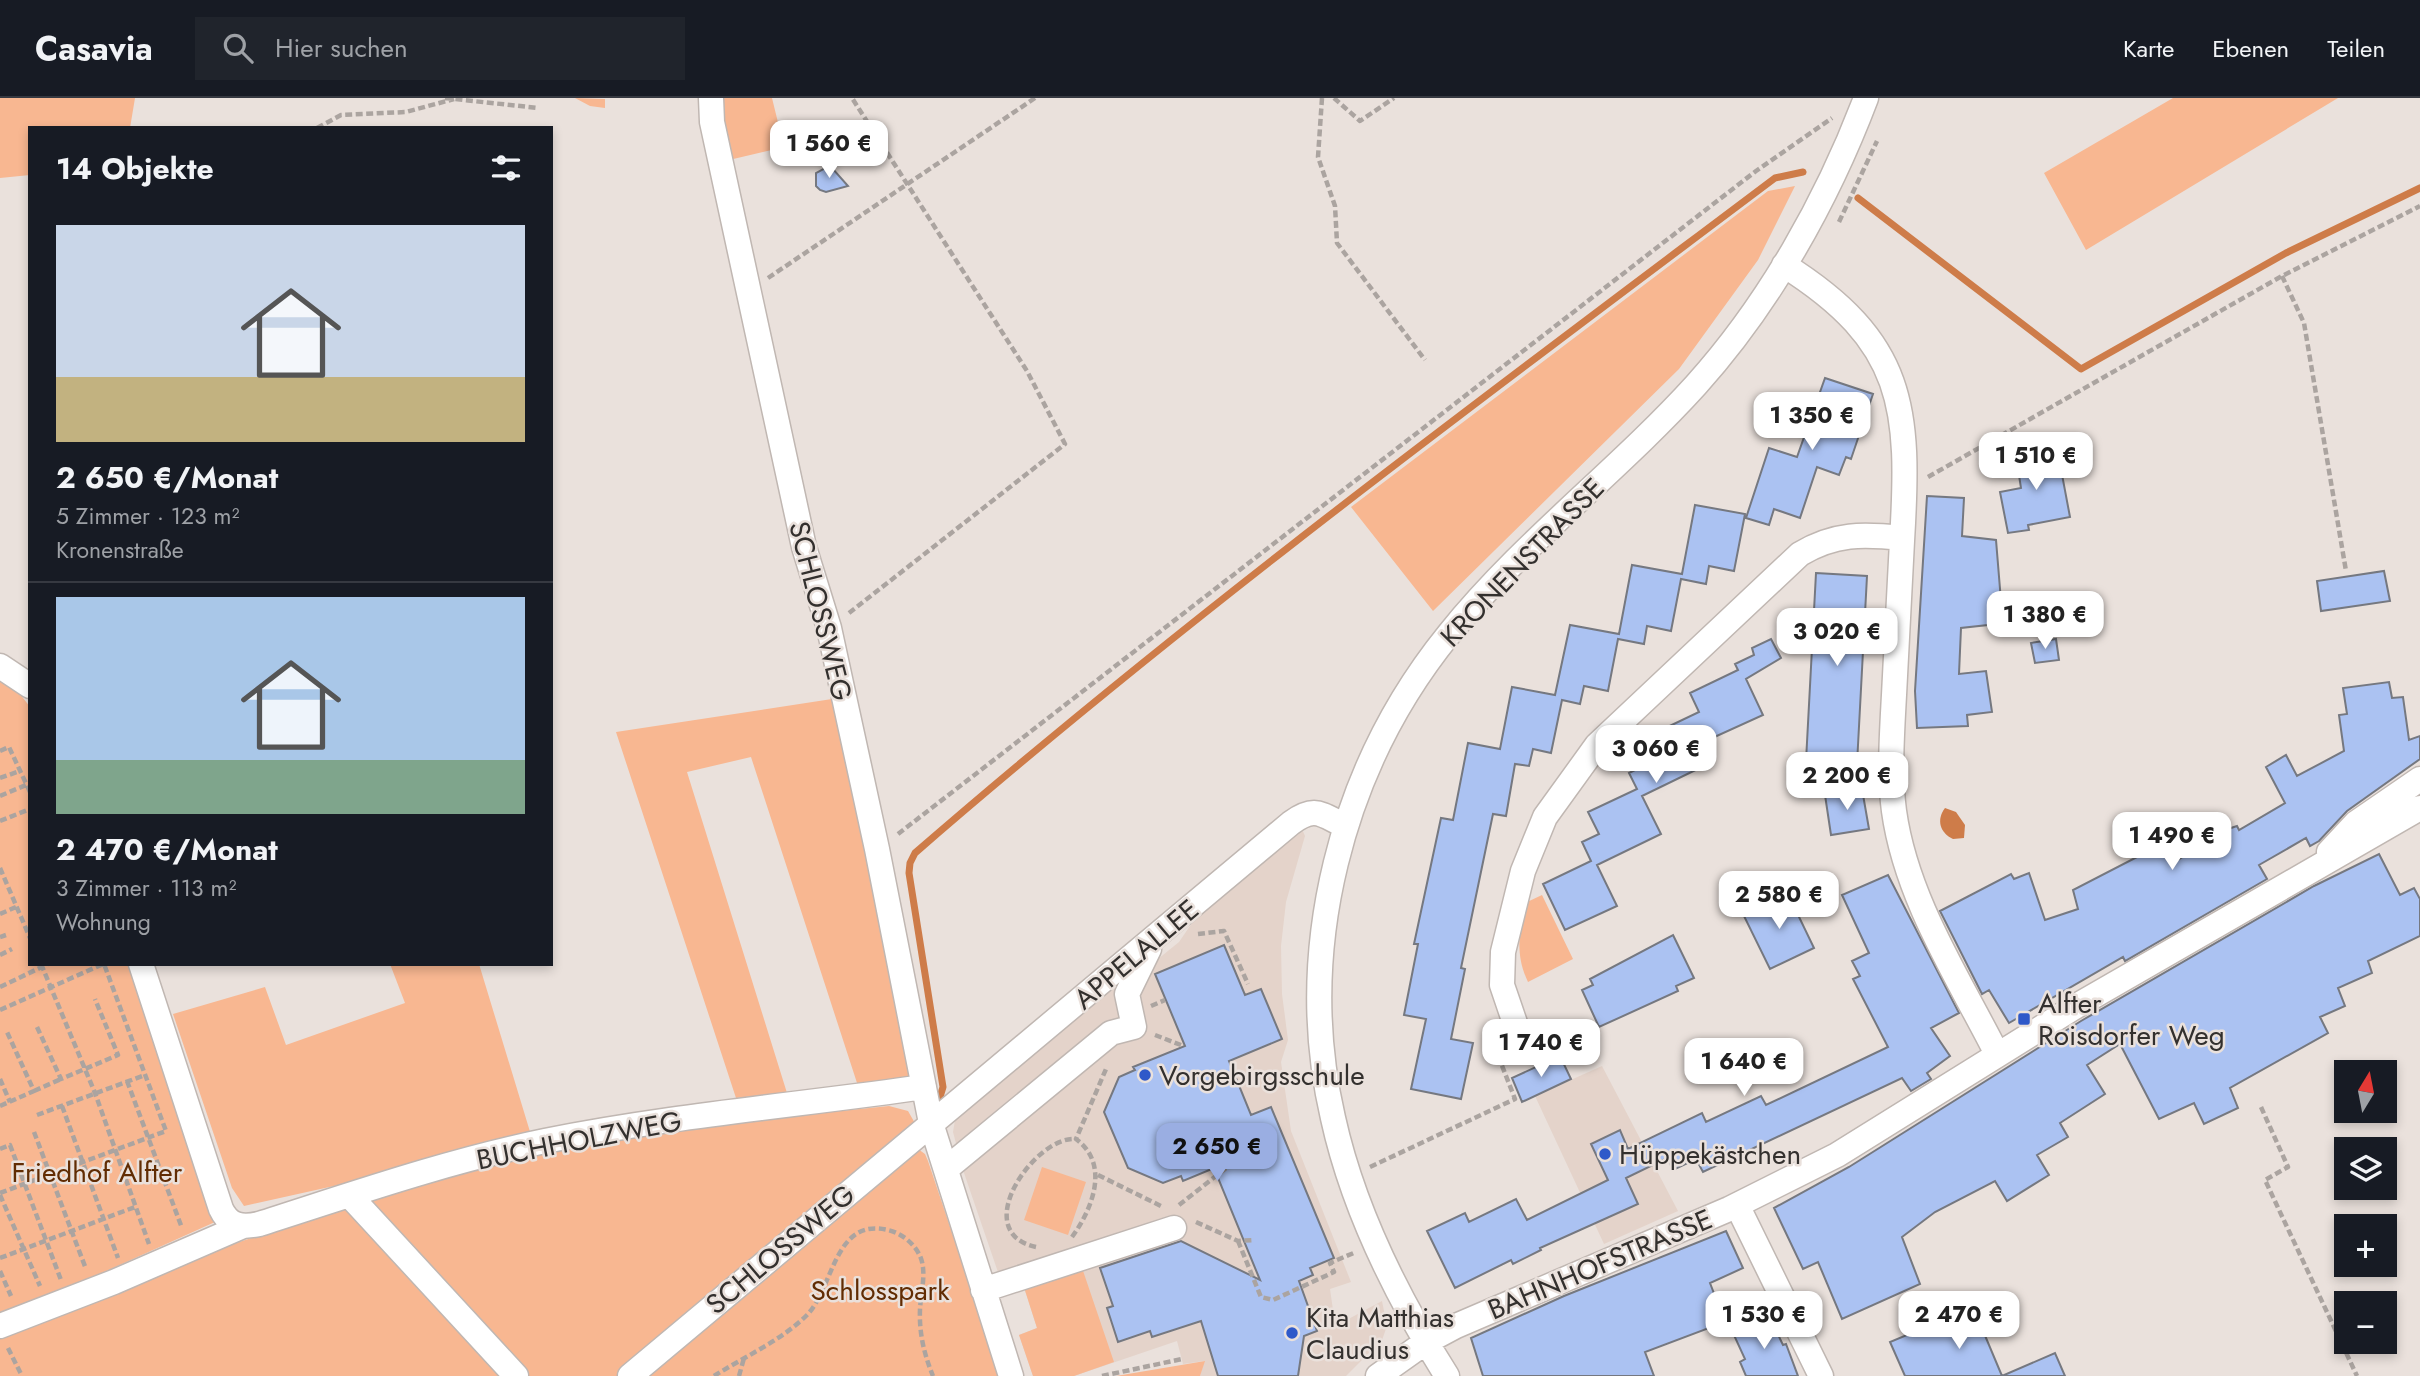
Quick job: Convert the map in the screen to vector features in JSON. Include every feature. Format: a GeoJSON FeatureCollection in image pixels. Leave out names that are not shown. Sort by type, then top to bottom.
{"type":"FeatureCollection","features":[{"type":"Feature","properties":{"kind":"street","name":"SCHLOSSWEG"},"geometry":{"type":"LineString","coordinates":[[711,98],[712,122],[804,547],[829,628],[850,737],[877,849],[931,1123],[1011,1376]]}},
{"type":"Feature","properties":{"kind":"street","name":"KRONENSTRASSE"},"geometry":{"type":"LineString","coordinates":[[1447,1376],[1426,1342],[1366,1222],[1328,1096],[1320,996],[1326,907],[1346,826],[1368,768],[1387,729],[1448,635],[1518,559],[1696,384],[1738,333],[1784,265],[1826,187],[1864,103]]}},
{"type":"Feature","properties":{"kind":"street"},"geometry":{"type":"LineString","coordinates":[[1784,265],[1848,315],[1879,354],[1901,411],[1906,482],[1892,742],[1892,797],[1897,831],[1917,894],[1997,1054]]}},
{"type":"Feature","properties":{"kind":"street"},"geometry":{"type":"LineString","coordinates":[[1517,1029],[1502,985],[1503,952],[1511,912],[1532,844],[1545,817],[1576,771],[1634,709],[1800,554],[1838,536],[1856,534],[1902,538]]}},
{"type":"Feature","properties":{"kind":"street"},"geometry":{"type":"LineString","coordinates":[[0,666],[28,685]]}},
{"type":"Feature","properties":{"kind":"street","name":"BAHNHOFSTRASSE"},"geometry":{"type":"LineString","coordinates":[[2314,868],[2356,824],[2420,779]]}},
{"type":"Feature","properties":{"kind":"street","name":"BAHNHOFSTRASSE"},"geometry":{"type":"LineString","coordinates":[[1378,1376],[1426,1342],[1486,1313],[1737,1205],[1879,1130],[1997,1054],[2420,808]]}},
{"type":"Feature","properties":{"kind":"street","name":"APPELALLEE"},"geometry":{"type":"LineString","coordinates":[[931,1123],[1302,815],[1317,812],[1346,826]]}},
{"type":"Feature","properties":{"kind":"street"},"geometry":{"type":"LineString","coordinates":[[946,1169],[1111,1033],[1134,1027],[1127,994],[1154,940]]}},
{"type":"Feature","properties":{"kind":"street"},"geometry":{"type":"LineString","coordinates":[[142,966],[221,1209],[228,1220],[243,1226]]}},
{"type":"Feature","properties":{"kind":"street","name":"BUCHHOLZWEG"},"geometry":{"type":"LineString","coordinates":[[2,1332],[48,1306],[156,1264],[243,1226],[259,1224],[542,1142],[636,1125],[923,1087]]}},
{"type":"Feature","properties":{"kind":"street","name":"SCHLOSSWEG"},"geometry":{"type":"LineString","coordinates":[[630,1376],[931,1123]]}},
{"type":"Feature","properties":{"kind":"street"},"geometry":{"type":"LineString","coordinates":[[351,1196],[516,1376]]}},
{"type":"Feature","properties":{"kind":"street","name":"BAHNHOFSTRASSE"},"geometry":{"type":"LineString","coordinates":[[1737,1205],[1821,1376]]}},
{"type":"Feature","properties":{"kind":"street"},"geometry":{"type":"LineString","coordinates":[[983,1290],[1171,1219]]}},
{"type":"Feature","properties":{"kind":"path"},"geometry":{"type":"LineString","coordinates":[[445,98],[538,108]]}},
{"type":"Feature","properties":{"kind":"path"},"geometry":{"type":"LineString","coordinates":[[829,628],[1065,444],[1027,371],[905,185],[852,98]]}},
{"type":"Feature","properties":{"kind":"path"},"geometry":{"type":"LineString","coordinates":[[747,280],[768,278],[1035,98]]}},
{"type":"Feature","properties":{"kind":"path"},"geometry":{"type":"LineString","coordinates":[[1322,98],[1318,157],[1335,205],[1337,243],[1425,360]]}},
{"type":"Feature","properties":{"kind":"path"},"geometry":{"type":"LineString","coordinates":[[1335,98],[1360,121],[1394,98]]}},
{"type":"Feature","properties":{"kind":"path"},"geometry":{"type":"LineString","coordinates":[[321,126],[341,115],[406,112],[454,99]]}},
{"type":"Feature","properties":{"kind":"path"},"geometry":{"type":"LineString","coordinates":[[877,849],[1756,172],[1825,120],[1864,103]]}},
{"type":"Feature","properties":{"kind":"path"},"geometry":{"type":"LineString","coordinates":[[1826,187],[1851,200],[1837,227]]}},
{"type":"Feature","properties":{"kind":"path"},"geometry":{"type":"LineString","coordinates":[[1906,482],[1930,476],[2282,276],[2420,205]]}},
{"type":"Feature","properties":{"kind":"path"},"geometry":{"type":"LineString","coordinates":[[2282,276],[2304,323],[2346,570]]}},
{"type":"Feature","properties":{"kind":"path"},"geometry":{"type":"LineString","coordinates":[[0,749],[9,747],[28,788]]}},
{"type":"Feature","properties":{"kind":"path"},"geometry":{"type":"LineString","coordinates":[[0,778],[20,771]]}},
{"type":"Feature","properties":{"kind":"path"},"geometry":{"type":"LineString","coordinates":[[0,796],[26,785]]}},
{"type":"Feature","properties":{"kind":"path"},"geometry":{"type":"LineString","coordinates":[[0,821],[28,810]]}},
{"type":"Feature","properties":{"kind":"path"},"geometry":{"type":"LineString","coordinates":[[0,868],[28,934]]}},
{"type":"Feature","properties":{"kind":"path"},"geometry":{"type":"LineString","coordinates":[[0,914],[16,907]]}},
{"type":"Feature","properties":{"kind":"path"},"geometry":{"type":"LineString","coordinates":[[1194,934],[1224,931],[1248,984]]}},
{"type":"Feature","properties":{"kind":"path"},"geometry":{"type":"LineString","coordinates":[[0,955],[12,949]]}},
{"type":"Feature","properties":{"kind":"path"},"geometry":{"type":"LineString","coordinates":[[0,986],[42,966]]}},
{"type":"Feature","properties":{"kind":"path"},"geometry":{"type":"LineString","coordinates":[[44,966],[95,1093],[156,1264]]}},
{"type":"Feature","properties":{"kind":"path"},"geometry":{"type":"LineString","coordinates":[[0,1010],[99,966]]}},
{"type":"Feature","properties":{"kind":"path"},"geometry":{"type":"LineString","coordinates":[[48,1306],[0,1194],[166,1131],[105,966]]}},
{"type":"Feature","properties":{"kind":"path"},"geometry":{"type":"LineString","coordinates":[[1156,992],[1159,1002]]}},
{"type":"Feature","properties":{"kind":"path"},"geometry":{"type":"LineString","coordinates":[[0,1106],[118,1055],[95,999]]}},
{"type":"Feature","properties":{"kind":"path"},"geometry":{"type":"LineString","coordinates":[[37,1027],[61,1079]]}},
{"type":"Feature","properties":{"kind":"path"},"geometry":{"type":"LineString","coordinates":[[1350,1176],[1515,1099],[1492,1040],[1517,1029]]}},
{"type":"Feature","properties":{"kind":"path"},"geometry":{"type":"LineString","coordinates":[[7,1032],[34,1091]]}},
{"type":"Feature","properties":{"kind":"path"},"geometry":{"type":"LineString","coordinates":[[1076,1139],[1107,1066]]}},
{"type":"Feature","properties":{"kind":"path"},"geometry":{"type":"LineString","coordinates":[[37,1115],[145,1075]]}},
{"type":"Feature","properties":{"kind":"path"},"geometry":{"type":"LineString","coordinates":[[0,1079],[10,1102]]}},
{"type":"Feature","properties":{"kind":"path"},"geometry":{"type":"LineString","coordinates":[[127,1081],[182,1228]]}},
{"type":"Feature","properties":{"kind":"path"},"geometry":{"type":"LineString","coordinates":[[62,1106],[118,1258]]}},
{"type":"Feature","properties":{"kind":"path"},"geometry":{"type":"LineString","coordinates":[[2260,1107],[2288,1167],[2265,1180],[2357,1376]]}},
{"type":"Feature","properties":{"kind":"path"},"geometry":{"type":"LineString","coordinates":[[34,1132],[87,1270]]}},
{"type":"Feature","properties":{"kind":"path"},"geometry":{"type":"LineString","coordinates":[[1067,1242],[1079,1226],[1098,1175],[1091,1157],[1076,1139]]}},
{"type":"Feature","properties":{"kind":"path"},"geometry":{"type":"LineString","coordinates":[[1041,1248],[1025,1245],[1010,1229],[1005,1217],[1007,1202],[1045,1149],[1059,1141],[1076,1139]]}},
{"type":"Feature","properties":{"kind":"path"},"geometry":{"type":"LineString","coordinates":[[0,1149],[10,1145],[61,1280]]}},
{"type":"Feature","properties":{"kind":"path"},"geometry":{"type":"LineString","coordinates":[[1171,1219],[1186,1201],[1239,1158]]}},
{"type":"Feature","properties":{"kind":"path"},"geometry":{"type":"LineString","coordinates":[[0,1258],[135,1207]]}},
{"type":"Feature","properties":{"kind":"path"},"geometry":{"type":"LineString","coordinates":[[713,1376],[810,1312],[848,1240],[865,1230],[884,1229],[904,1237],[916,1249],[923,1264],[920,1310],[922,1348],[933,1376]]}},
{"type":"Feature","properties":{"kind":"path"},"geometry":{"type":"LineString","coordinates":[[1238,1241],[1261,1297],[1273,1300],[1334,1272],[1330,1263],[1356,1252]]}},
{"type":"Feature","properties":{"kind":"path"},"geometry":{"type":"LineString","coordinates":[[0,1271],[15,1305]]}},
{"type":"Feature","properties":{"kind":"path"},"geometry":{"type":"LineString","coordinates":[[2,1332],[22,1376]]}},
{"type":"Feature","properties":{"kind":"path"},"geometry":{"type":"LineString","coordinates":[[739,1376],[744,1357]]}},
{"type":"Feature","properties":{"kind":"path"},"geometry":{"type":"LineString","coordinates":[[1102,1376],[1182,1359]]}},
{"type":"Feature","properties":{"kind":"shaded area"},"geometry":{"type":"Polygon","coordinates":[[[1945,808],[1956,812],[1965,825],[1964,838],[1953,839],[1942,830],[1940,821],[1945,808]]]}},
{"type":"Feature","properties":{"kind":"shaded area","name":"Vorgebirgsschule"},"geometry":{"type":"Polygon","coordinates":[[[1301,827],[1305,836],[1286,902],[1281,946],[1282,994],[1288,1040],[1281,1062],[1291,1131],[1351,1282],[1330,1289],[1333,1310],[1341,1323],[1382,1301],[1387,1326],[1382,1340],[1346,1376],[1200,1376],[1204,1361],[1183,1364],[1177,1341],[1074,1376],[1033,1376],[1019,1335],[1037,1328],[1021,1278],[1000,1278],[963,1170],[953,1132],[955,1120],[1116,983],[1147,968],[1179,942],[1203,907],[1301,827]]]}},
{"type":"Feature","properties":{"kind":"shaded area","name":"Hüppekästchen"},"geometry":{"type":"Polygon","coordinates":[[[1602,1066],[1678,1211],[1604,1244],[1535,1096],[1602,1066]]]}},
{"type":"Feature","properties":{"kind":"green space"},"geometry":{"type":"Polygon","coordinates":[[[0,98],[135,98],[130,126],[28,126],[28,175],[0,178],[0,98]]]}},
{"type":"Feature","properties":{"kind":"green space"},"geometry":{"type":"Polygon","coordinates":[[[575,98],[605,99],[605,108],[590,106],[575,98]]]}},
{"type":"Feature","properties":{"kind":"green space"},"geometry":{"type":"Polygon","coordinates":[[[772,98],[784,147],[729,160],[719,100],[772,98]]]}},
{"type":"Feature","properties":{"kind":"green space"},"geometry":{"type":"Polygon","coordinates":[[[2173,98],[2338,98],[2086,250],[2044,173],[2173,98]]]}},
{"type":"Feature","properties":{"kind":"green space"},"geometry":{"type":"Polygon","coordinates":[[[1795,186],[1758,260],[1679,369],[1433,611],[1351,507],[1768,191],[1795,186]]]}},
{"type":"Feature","properties":{"kind":"green space","name":"Friedhof Alfter"},"geometry":{"type":"Polygon","coordinates":[[[0,681],[20,694],[28,704],[28,966],[133,966],[215,1222],[0,1319],[0,681]]]}},
{"type":"Feature","properties":{"kind":"green space"},"geometry":{"type":"Polygon","coordinates":[[[832,699],[868,860],[910,1081],[858,1086],[751,757],[687,772],[787,1093],[736,1098],[616,732],[832,699]]]}},
{"type":"Feature","properties":{"kind":"green space"},"geometry":{"type":"Polygon","coordinates":[[[1542,895],[1573,959],[1528,982],[1521,962],[1521,923],[1525,903],[1542,895]]]}},
{"type":"Feature","properties":{"kind":"green space"},"geometry":{"type":"Polygon","coordinates":[[[391,966],[480,966],[531,1135],[379,1176],[244,1206],[232,1188],[173,1014],[265,987],[286,1045],[405,1003],[391,966]]]}},
{"type":"Feature","properties":{"kind":"green space"},"geometry":{"type":"Polygon","coordinates":[[[889,1106],[908,1111],[916,1125],[617,1376],[0,1376],[0,1331],[236,1243],[463,1170],[546,1149],[673,1128],[889,1106]]]}},
{"type":"Feature","properties":{"kind":"green space","name":"Schlosspark"},"geometry":{"type":"Polygon","coordinates":[[[918,1149],[925,1154],[928,1161],[1000,1376],[646,1376],[918,1149]]]}},
{"type":"Feature","properties":{"kind":"green space"},"geometry":{"type":"Polygon","coordinates":[[[1042,1167],[1086,1182],[1068,1235],[1024,1220],[1042,1167]]]}},
{"type":"Feature","properties":{"kind":"green space"},"geometry":{"type":"Polygon","coordinates":[[[1079,1259],[1114,1362],[1074,1376],[1033,1376],[1019,1335],[1037,1328],[1021,1278],[1079,1259]]]}},
{"type":"Feature","properties":{"kind":"green space"},"geometry":{"type":"Polygon","coordinates":[[[1205,1361],[1200,1376],[1116,1376],[1205,1361]]]}},
{"type":"Feature","properties":{"kind":"building"},"geometry":{"type":"Polygon","coordinates":[[[827,167],[833,169],[848,186],[826,192],[820,190],[816,186],[816,173],[827,167]]]}},
{"type":"Feature","properties":{"kind":"building"},"geometry":{"type":"Polygon","coordinates":[[[1825,378],[1873,394],[1851,459],[1846,457],[1839,475],[1817,467],[1800,518],[1774,509],[1769,525],[1746,518],[1769,448],[1797,457],[1825,378]]]}},
{"type":"Feature","properties":{"kind":"building"},"geometry":{"type":"Polygon","coordinates":[[[2057,448],[2070,517],[2028,525],[2029,530],[2008,533],[2000,492],[2021,488],[2016,456],[2057,448]]]}},
{"type":"Feature","properties":{"kind":"building"},"geometry":{"type":"Polygon","coordinates":[[[1927,496],[1964,498],[1962,536],[1996,540],[2001,601],[2038,594],[2043,619],[1961,628],[1959,674],[1986,671],[1992,712],[1967,715],[1968,726],[1917,728],[1915,691],[1927,496]]]}},
{"type":"Feature","properties":{"kind":"building"},"geometry":{"type":"Polygon","coordinates":[[[1695,505],[1745,514],[1734,571],[1709,566],[1706,584],[1681,579],[1671,631],[1647,626],[1644,644],[1618,639],[1608,691],[1584,686],[1580,704],[1562,700],[1551,753],[1533,749],[1529,766],[1515,764],[1506,816],[1493,814],[1461,968],[1465,969],[1451,1039],[1473,1043],[1461,1099],[1411,1089],[1426,1019],[1404,1015],[1418,944],[1414,944],[1441,818],[1453,820],[1468,743],[1500,749],[1512,687],[1555,695],[1570,625],[1619,634],[1632,565],[1682,574],[1695,505]]]}},
{"type":"Feature","properties":{"kind":"building"},"geometry":{"type":"Polygon","coordinates":[[[2384,571],[2390,601],[2321,611],[2317,581],[2384,571]]]}},
{"type":"Feature","properties":{"kind":"building"},"geometry":{"type":"Polygon","coordinates":[[[1816,573],[1867,576],[1857,764],[1806,761],[1816,573]]]}},
{"type":"Feature","properties":{"kind":"building"},"geometry":{"type":"Polygon","coordinates":[[[1771,639],[1781,658],[1746,679],[1763,715],[1699,744],[1708,764],[1642,796],[1661,834],[1597,865],[1617,906],[1565,930],[1543,884],[1591,861],[1582,842],[1599,834],[1588,812],[1637,789],[1629,773],[1645,765],[1634,743],[1699,712],[1690,693],[1738,670],[1735,664],[1754,655],[1752,648],[1771,639]]]}},
{"type":"Feature","properties":{"kind":"building"},"geometry":{"type":"Polygon","coordinates":[[[2056,639],[2059,660],[2035,663],[2031,643],[2056,639]]]}},
{"type":"Feature","properties":{"kind":"building"},"geometry":{"type":"Polygon","coordinates":[[[2389,682],[2392,698],[2403,697],[2409,740],[2420,736],[2420,759],[2347,811],[2319,841],[2310,846],[2306,838],[2259,865],[2267,879],[2125,961],[2123,957],[2009,1023],[1989,990],[1982,994],[1940,911],[2011,874],[2014,879],[2029,873],[2045,920],[2078,909],[2073,890],[2141,855],[2139,850],[2183,829],[2179,859],[2231,828],[2237,826],[2239,830],[2285,803],[2266,767],[2286,755],[2297,776],[2344,751],[2339,715],[2347,714],[2343,688],[2389,682]]]}},
{"type":"Feature","properties":{"kind":"building"},"geometry":{"type":"Polygon","coordinates":[[[1862,789],[1869,829],[1831,835],[1825,795],[1862,789]]]}},
{"type":"Feature","properties":{"kind":"building"},"geometry":{"type":"Polygon","coordinates":[[[2379,854],[2400,895],[2414,888],[2420,899],[2420,936],[2368,961],[2372,973],[2338,988],[2345,1006],[2320,1017],[2328,1033],[2230,1088],[2238,1108],[2204,1124],[2194,1103],[2159,1119],[2120,1044],[2087,1065],[2105,1094],[2060,1123],[2068,1137],[2037,1155],[2049,1175],[2007,1201],[1995,1181],[1935,1212],[1902,1237],[1920,1284],[1842,1319],[1818,1262],[1803,1269],[1774,1208],[1849,1167],[2081,1021],[2314,886],[2379,854]]]}},
{"type":"Feature","properties":{"kind":"building"},"geometry":{"type":"Polygon","coordinates":[[[1888,875],[1959,1013],[1931,1028],[1950,1056],[1927,1073],[1931,1079],[1911,1091],[1902,1078],[1703,1172],[1696,1159],[1673,1170],[1667,1158],[1626,1178],[1638,1204],[1540,1248],[1541,1250],[1513,1264],[1511,1260],[1455,1288],[1427,1231],[1465,1213],[1469,1222],[1516,1199],[1527,1220],[1608,1180],[1591,1144],[1620,1130],[1628,1149],[1702,1113],[1706,1122],[1761,1096],[1766,1105],[1888,1047],[1853,979],[1860,976],[1852,961],[1869,953],[1842,895],[1888,875]]]}},
{"type":"Feature","properties":{"kind":"building"},"geometry":{"type":"Polygon","coordinates":[[[1787,892],[1814,948],[1770,969],[1743,914],[1787,892]]]}},
{"type":"Feature","properties":{"kind":"building"},"geometry":{"type":"Polygon","coordinates":[[[1673,935],[1694,978],[1676,986],[1678,991],[1599,1027],[1582,990],[1593,985],[1590,979],[1673,935]]]}},
{"type":"Feature","properties":{"kind":"building"},"geometry":{"type":"Polygon","coordinates":[[[1224,945],[1245,995],[1261,989],[1282,1039],[1229,1061],[1251,1115],[1271,1107],[1334,1258],[1310,1268],[1313,1275],[1299,1281],[1317,1331],[1304,1336],[1298,1376],[1218,1376],[1201,1321],[1152,1337],[1150,1331],[1118,1342],[1107,1308],[1113,1306],[1100,1268],[1181,1241],[1260,1280],[1214,1168],[1183,1181],[1181,1176],[1163,1183],[1128,1168],[1104,1112],[1119,1077],[1135,1070],[1133,1067],[1185,1046],[1155,974],[1224,945]]]}},
{"type":"Feature","properties":{"kind":"building"},"geometry":{"type":"Polygon","coordinates":[[[1560,1056],[1571,1079],[1522,1102],[1512,1078],[1560,1056]]]}},
{"type":"Feature","properties":{"kind":"building"},"geometry":{"type":"Polygon","coordinates":[[[1726,1231],[1743,1268],[1710,1283],[1725,1322],[1645,1352],[1654,1376],[1483,1376],[1471,1338],[1564,1296],[1726,1231]]]}},
{"type":"Feature","properties":{"kind":"building"},"geometry":{"type":"Polygon","coordinates":[[[1973,1307],[2002,1376],[1905,1376],[1890,1342],[1931,1325],[1929,1319],[1949,1310],[1951,1315],[1973,1307]]]}},
{"type":"Feature","properties":{"kind":"building"},"geometry":{"type":"Polygon","coordinates":[[[1769,1316],[1783,1345],[1786,1344],[1798,1376],[1746,1376],[1740,1362],[1745,1359],[1733,1333],[1769,1316]]]}},
{"type":"Feature","properties":{"kind":"building"},"geometry":{"type":"Polygon","coordinates":[[[2055,1353],[2065,1376],[2002,1376],[2055,1353]]]}},
{"type":"Feature","properties":{"kind":"waterway"},"geometry":{"type":"LineString","coordinates":[[940,1097],[943,1087],[909,873],[915,853],[1124,678],[1339,508],[1775,178],[1803,172]]}},
{"type":"Feature","properties":{"kind":"waterway"},"geometry":{"type":"LineString","coordinates":[[1858,198],[2081,369],[2286,253],[2420,188]]}},
{"type":"Feature","properties":{"kind":"place","name":"Alfter Roisdorfer Weg"},"geometry":{"type":"Point","coordinates":[2024,1019]}},
{"type":"Feature","properties":{"kind":"place","name":"Vorgebirgsschule"},"geometry":{"type":"Point","coordinates":[1145,1075]}},
{"type":"Feature","properties":{"kind":"place","name":"Hüppekästchen"},"geometry":{"type":"Point","coordinates":[1605,1154]}},
{"type":"Feature","properties":{"kind":"place","name":"Kita Matthias Claudius"},"geometry":{"type":"Point","coordinates":[1292,1333]}}]}
